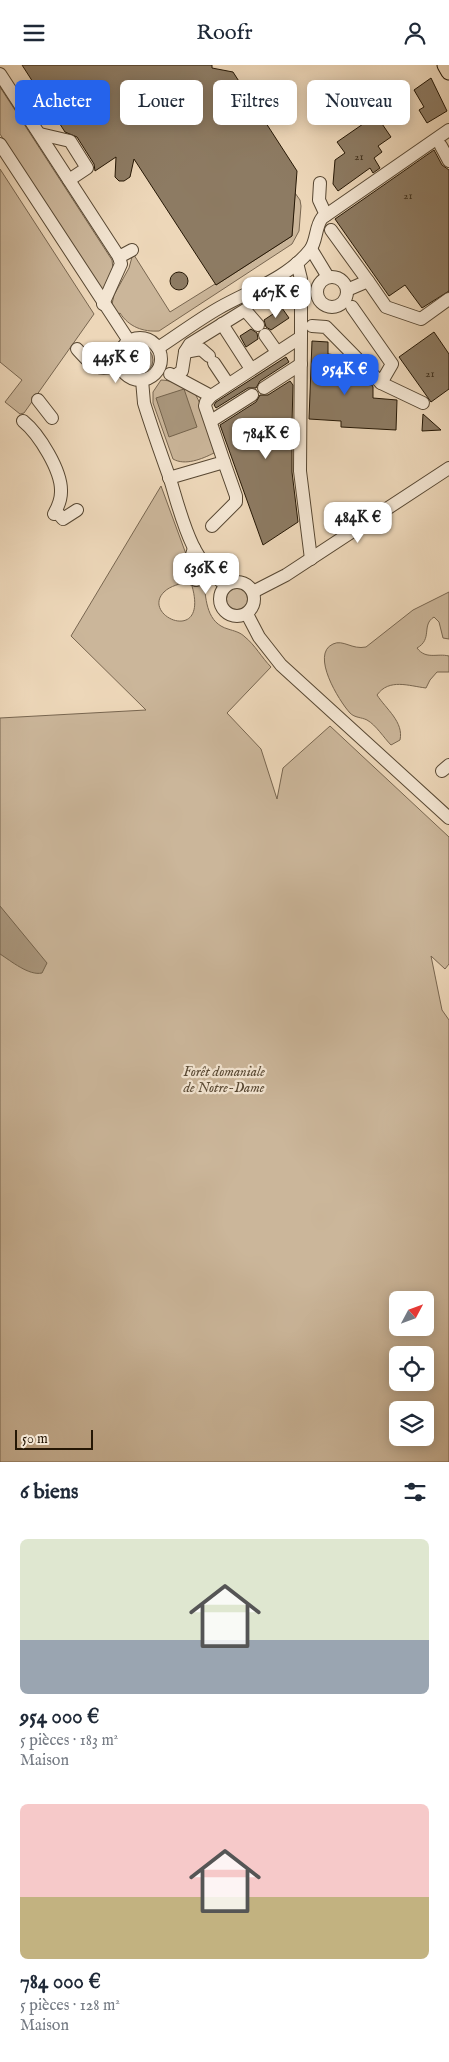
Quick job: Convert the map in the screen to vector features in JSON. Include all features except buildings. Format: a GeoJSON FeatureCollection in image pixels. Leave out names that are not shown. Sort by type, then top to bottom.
{"type":"FeatureCollection","features":[{"type":"Feature","properties":{"kind":"main road"},"geometry":{"type":"LineString","coordinates":[[446,65],[449,73]]}},
{"type":"Feature","properties":{"kind":"street"},"geometry":{"type":"LineString","coordinates":[[0,74],[119,257],[121,264],[104,304]]}},
{"type":"Feature","properties":{"kind":"street"},"geometry":{"type":"LineString","coordinates":[[158,348],[217,308],[297,263],[311,249],[319,222],[326,215],[449,129]]}},
{"type":"Feature","properties":{"kind":"street"},"geometry":{"type":"LineString","coordinates":[[40,135],[70,141],[87,168],[69,180]]}},
{"type":"Feature","properties":{"kind":"street"},"geometry":{"type":"LineString","coordinates":[[0,144],[129,341]]}},
{"type":"Feature","properties":{"kind":"street"},"geometry":{"type":"LineString","coordinates":[[441,146],[449,161]]}},
{"type":"Feature","properties":{"kind":"street"},"geometry":{"type":"LineString","coordinates":[[320,183],[319,200],[326,215]]}},
{"type":"Feature","properties":{"kind":"street"},"geometry":{"type":"LineString","coordinates":[[330,230],[386,307],[422,319],[449,299]]}},
{"type":"Feature","properties":{"kind":"street"},"geometry":{"type":"LineString","coordinates":[[311,249],[328,277],[340,280],[346,290],[343,301],[337,306],[330,307],[321,302],[317,293],[320,283],[328,277]]}},
{"type":"Feature","properties":{"kind":"street"},"geometry":{"type":"LineString","coordinates":[[119,257],[132,250]]}},
{"type":"Feature","properties":{"kind":"street"},"geometry":{"type":"LineString","coordinates":[[297,263],[301,279],[300,471],[311,559]]}},
{"type":"Feature","properties":{"kind":"street"},"geometry":{"type":"LineString","coordinates":[[346,290],[368,281]]}},
{"type":"Feature","properties":{"kind":"street"},"geometry":{"type":"LineString","coordinates":[[326,327],[330,307]]}},
{"type":"Feature","properties":{"kind":"street"},"geometry":{"type":"LineString","coordinates":[[352,307],[392,364],[381,383]]}},
{"type":"Feature","properties":{"kind":"street"},"geometry":{"type":"LineString","coordinates":[[175,376],[182,371],[185,352],[190,344],[245,310],[277,352]]}},
{"type":"Feature","properties":{"kind":"street"},"geometry":{"type":"LineString","coordinates":[[222,324],[251,369]]}},
{"type":"Feature","properties":{"kind":"street"},"geometry":{"type":"LineString","coordinates":[[312,326],[326,327],[381,383],[422,403]]}},
{"type":"Feature","properties":{"kind":"street"},"geometry":{"type":"LineString","coordinates":[[212,526],[236,502],[236,496],[206,406],[206,401],[228,384],[301,337]]}},
{"type":"Feature","properties":{"kind":"street"},"geometry":{"type":"LineString","coordinates":[[144,339],[158,348],[160,355],[159,368],[149,378],[142,380],[128,377],[119,365],[120,351],[129,341],[144,339]]}},
{"type":"Feature","properties":{"kind":"street"},"geometry":{"type":"LineString","coordinates":[[289,345],[301,364]]}},
{"type":"Feature","properties":{"kind":"street"},"geometry":{"type":"LineString","coordinates":[[77,349],[96,367],[104,369],[119,365]]}},
{"type":"Feature","properties":{"kind":"street"},"geometry":{"type":"LineString","coordinates":[[185,352],[201,349],[228,384]]}},
{"type":"Feature","properties":{"kind":"street"},"geometry":{"type":"LineString","coordinates":[[264,387],[301,364]]}},
{"type":"Feature","properties":{"kind":"street"},"geometry":{"type":"LineString","coordinates":[[159,368],[211,396]]}},
{"type":"Feature","properties":{"kind":"street"},"geometry":{"type":"LineString","coordinates":[[142,380],[144,403],[194,548],[212,575],[226,585]]}},
{"type":"Feature","properties":{"kind":"street"},"geometry":{"type":"LineString","coordinates":[[211,421],[252,395]]}},
{"type":"Feature","properties":{"kind":"street"},"geometry":{"type":"LineString","coordinates":[[38,400],[52,418]]}},
{"type":"Feature","properties":{"kind":"street"},"geometry":{"type":"LineString","coordinates":[[23,421],[30,426],[56,469],[61,491],[60,501],[55,513],[63,519],[77,510]]}},
{"type":"Feature","properties":{"kind":"street"},"geometry":{"type":"LineString","coordinates":[[169,478],[224,462]]}},
{"type":"Feature","properties":{"kind":"street"},"geometry":{"type":"LineString","coordinates":[[253,592],[286,575],[449,468]]}},
{"type":"Feature","properties":{"kind":"street"},"geometry":{"type":"LineString","coordinates":[[194,548],[189,565],[192,578],[196,580],[212,575]]}},
{"type":"Feature","properties":{"kind":"street"},"geometry":{"type":"LineString","coordinates":[[241,582],[246,584],[253,592],[254,602],[247,614],[236,617],[225,612],[220,601],[220,595],[226,585],[241,582]]}},
{"type":"Feature","properties":{"kind":"street"},"geometry":{"type":"LineString","coordinates":[[247,614],[259,637],[282,665],[449,818]]}},
{"type":"Feature","properties":{"kind":"green space"},"geometry":{"type":"Polygon","coordinates":[[[0,87],[15,110],[15,125],[25,125],[112,260],[113,269],[105,290],[101,290],[0,134],[0,87]]]}},
{"type":"Feature","properties":{"kind":"green space"},"geometry":{"type":"Polygon","coordinates":[[[0,169],[94,314],[24,413],[20,414],[5,402],[22,380],[0,362],[0,169]]]}},
{"type":"Feature","properties":{"kind":"green space"},"geometry":{"type":"Polygon","coordinates":[[[295,193],[300,200],[301,206],[299,231],[292,244],[159,331],[147,331],[137,328],[120,313],[117,315],[112,304],[114,295],[134,255],[170,312],[292,236],[295,193]]]}},
{"type":"Feature","properties":{"kind":"green space"},"geometry":{"type":"Polygon","coordinates":[[[140,347],[150,350],[153,360],[150,370],[140,373],[130,370],[127,360],[130,350],[140,347]]]}},
{"type":"Feature","properties":{"kind":"green space"},"geometry":{"type":"Polygon","coordinates":[[[161,380],[179,384],[197,397],[206,419],[215,449],[214,453],[188,462],[173,459],[153,403],[153,392],[161,380]]]}},
{"type":"Feature","properties":{"kind":"green space","name":"Forêt domaniale de Notre-Dame"},"geometry":{"type":"Polygon","coordinates":[[[161,486],[186,554],[188,580],[164,592],[159,601],[161,610],[175,621],[184,621],[191,616],[195,604],[192,586],[196,583],[204,583],[209,611],[212,617],[221,626],[243,635],[271,667],[227,713],[261,749],[277,799],[283,768],[330,726],[449,837],[449,964],[445,969],[431,956],[442,1010],[449,1020],[449,1462],[0,1462],[0,718],[146,710],[71,636],[161,486]]]}},
{"type":"Feature","properties":{"kind":"green space"},"geometry":{"type":"Polygon","coordinates":[[[237,585],[247,589],[251,599],[247,609],[237,613],[227,609],[223,599],[227,589],[237,585]]]}},
{"type":"Feature","properties":{"kind":"green space"},"geometry":{"type":"Polygon","coordinates":[[[449,592],[449,639],[443,638],[439,622],[434,617],[428,624],[425,640],[417,648],[420,652],[428,655],[449,656],[449,672],[437,672],[426,688],[400,684],[393,685],[387,686],[377,695],[397,722],[401,733],[400,740],[391,745],[377,728],[365,719],[350,713],[339,699],[325,667],[324,657],[327,649],[337,643],[361,648],[366,647],[413,610],[449,592]]]}},
{"type":"Feature","properties":{"kind":"shaded area"},"geometry":{"type":"Polygon","coordinates":[[[184,389],[197,427],[169,437],[156,398],[184,389]]]}},
{"type":"Feature","properties":{"kind":"shaded area"},"geometry":{"type":"Polygon","coordinates":[[[0,906],[47,963],[42,973],[26,970],[0,954],[0,906]]]}}]}
